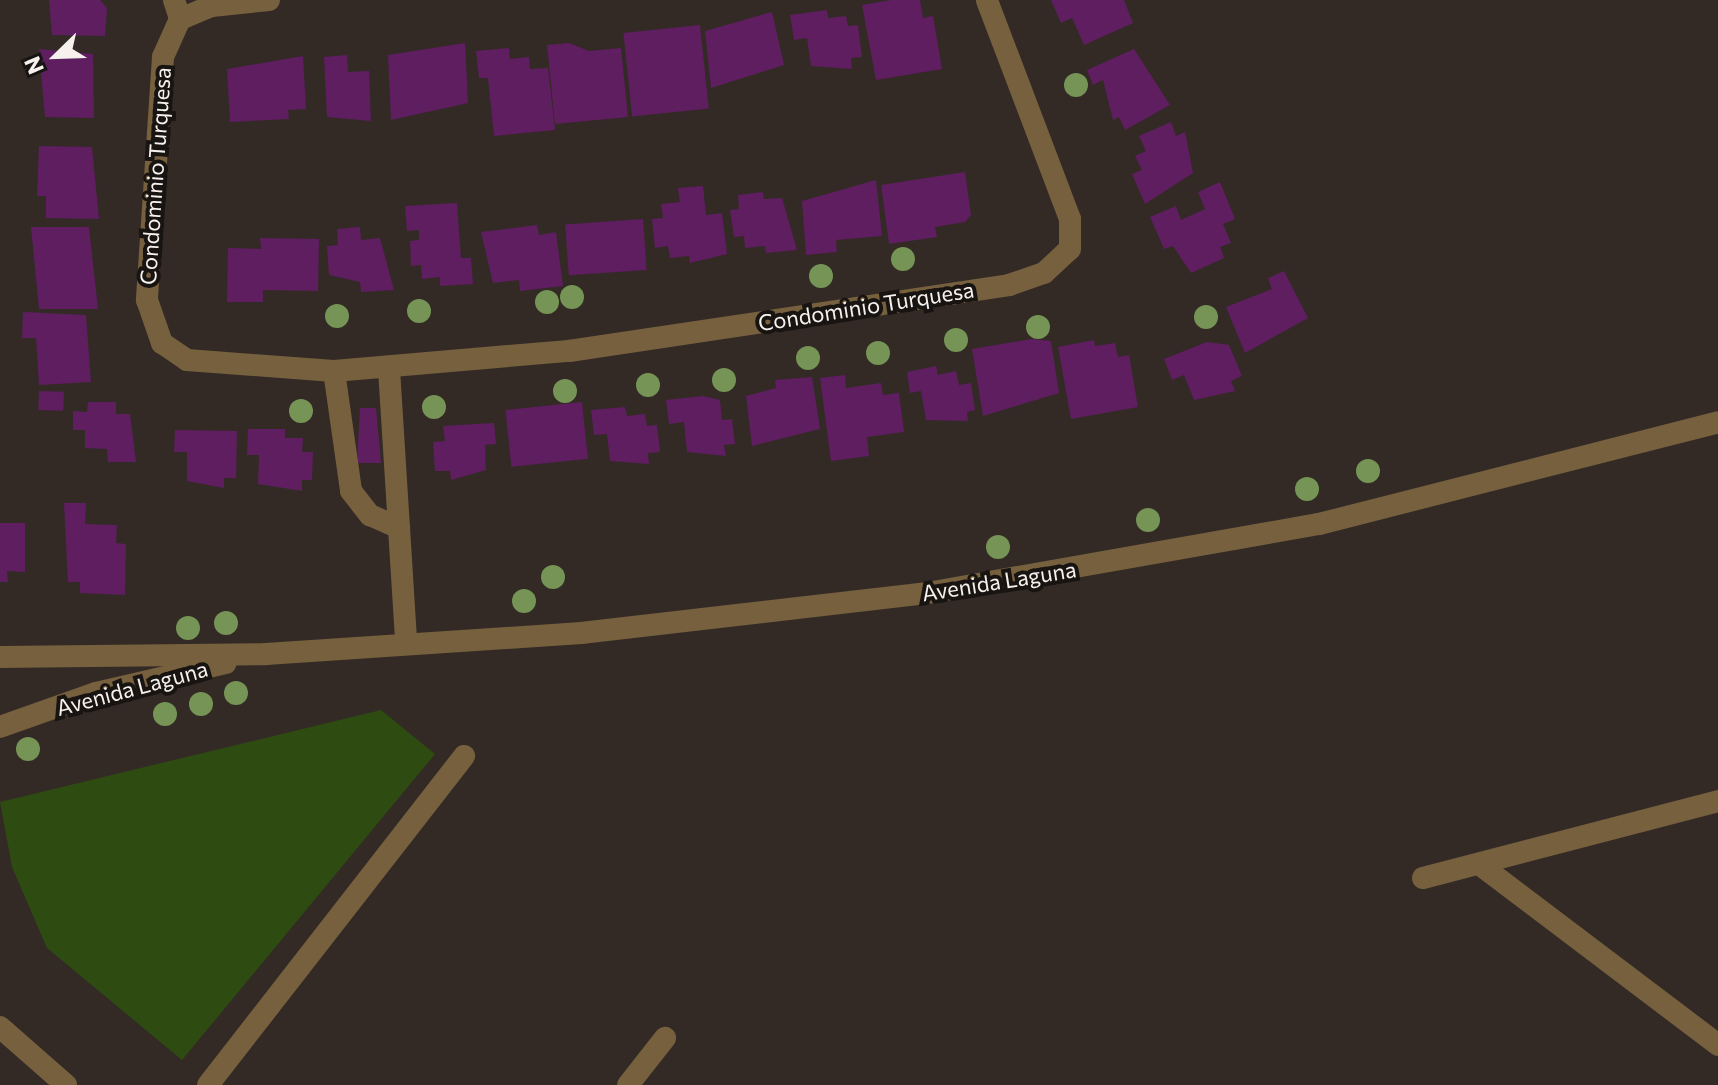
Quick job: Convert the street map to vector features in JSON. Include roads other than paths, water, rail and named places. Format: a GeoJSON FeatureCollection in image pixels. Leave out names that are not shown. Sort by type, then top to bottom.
{"type":"FeatureCollection","features":[{"type":"Feature","properties":{"kind":"street","name":"Condominio Turquesa"},"geometry":{"type":"LineString","coordinates":[[269,0],[177,9],[163,57],[147,300],[162,343],[187,360],[221,367],[334,371],[389,369],[569,351],[1009,285],[1044,273],[1070,249],[1070,219],[987,0]]}},
{"type":"Feature","properties":{"kind":"street"},"geometry":{"type":"LineString","coordinates":[[389,369],[406,643]]}},
{"type":"Feature","properties":{"kind":"street"},"geometry":{"type":"LineString","coordinates":[[334,371],[351,491],[370,515],[399,528]]}},
{"type":"Feature","properties":{"kind":"street","name":"Avenida Laguna"},"geometry":{"type":"LineString","coordinates":[[0,657],[266,654],[739,617],[1127,561],[1488,485],[1718,422]]}},
{"type":"Feature","properties":{"kind":"street","name":"Avenida Laguna"},"geometry":{"type":"LineString","coordinates":[[0,727],[96,693],[266,654]]}},
{"type":"Feature","properties":{"kind":"street"},"geometry":{"type":"LineString","coordinates":[[208,1085],[464,756]]}},
{"type":"Feature","properties":{"kind":"street"},"geometry":{"type":"LineString","coordinates":[[1423,878],[1718,801]]}},
{"type":"Feature","properties":{"kind":"street"},"geometry":{"type":"LineString","coordinates":[[1479,864],[1718,1045]]}},
{"type":"Feature","properties":{"kind":"street"},"geometry":{"type":"LineString","coordinates":[[0,1027],[66,1085]]}},
{"type":"Feature","properties":{"kind":"street"},"geometry":{"type":"LineString","coordinates":[[628,1085],[665,1038]]}}]}
